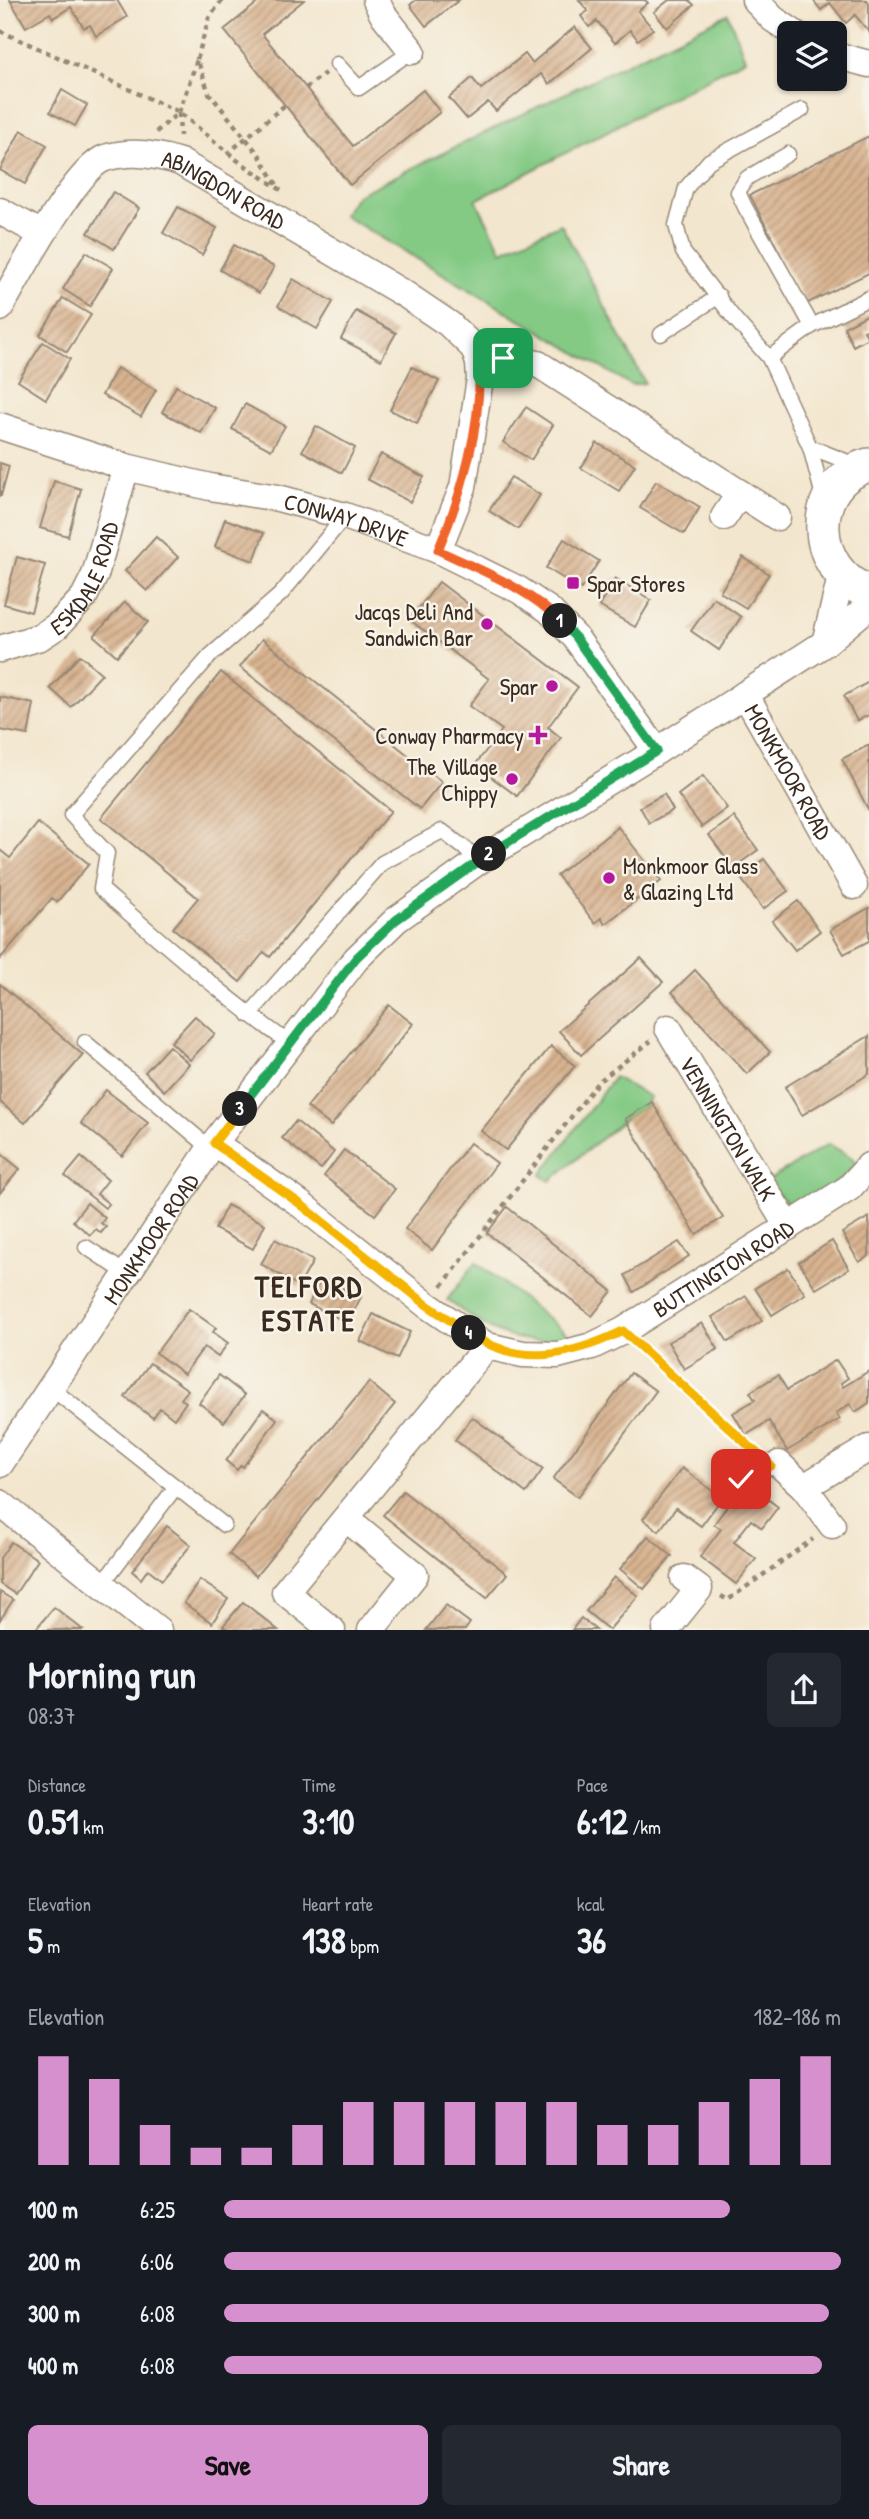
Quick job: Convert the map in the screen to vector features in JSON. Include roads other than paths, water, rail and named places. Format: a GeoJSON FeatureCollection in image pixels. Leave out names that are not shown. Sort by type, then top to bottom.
{"type":"FeatureCollection","features":[{"type":"Feature","properties":{"kind":"street"},"geometry":{"type":"LineString","coordinates":[[376,0],[382,13],[412,51]]}},
{"type":"Feature","properties":{"kind":"street"},"geometry":{"type":"LineString","coordinates":[[755,0],[777,22]]}},
{"type":"Feature","properties":{"kind":"street"},"geometry":{"type":"LineString","coordinates":[[847,58],[869,64]]}},
{"type":"Feature","properties":{"kind":"street","name":"ABINGDON ROAD"},"geometry":{"type":"LineString","coordinates":[[0,308],[42,234],[84,174],[103,158],[132,153],[157,155],[180,162],[406,295],[449,324],[474,348],[479,363]]}},
{"type":"Feature","properties":{"kind":"street"},"geometry":{"type":"LineString","coordinates":[[0,211],[42,234]]}},
{"type":"Feature","properties":{"kind":"street"},"geometry":{"type":"LineString","coordinates":[[438,550],[463,487],[478,396],[479,363],[503,358],[516,358],[538,364],[778,517]]}},
{"type":"Feature","properties":{"kind":"street","name":"CONWAY DRIVE"},"geometry":{"type":"LineString","coordinates":[[0,426],[126,467],[210,487],[278,498],[345,516],[438,550],[519,590],[549,610],[575,637],[657,751]]}},
{"type":"Feature","properties":{"kind":"street"},"geometry":{"type":"LineString","coordinates":[[825,643],[855,585],[828,558],[821,527],[826,505],[842,480],[865,466]]}},
{"type":"Feature","properties":{"kind":"street","name":"ESKDALE ROAD"},"geometry":{"type":"LineString","coordinates":[[0,649],[40,637],[57,626],[84,597],[95,575],[126,467]]}},
{"type":"Feature","properties":{"kind":"street"},"geometry":{"type":"LineString","coordinates":[[724,517],[740,494]]}},
{"type":"Feature","properties":{"kind":"street","name":"MONKMOOR ROAD"},"geometry":{"type":"LineString","coordinates":[[0,1464],[213,1146],[356,958],[396,920],[480,860],[825,643],[869,606]]}},
{"type":"Feature","properties":{"kind":"street","name":"MONKMOOR ROAD"},"geometry":{"type":"LineString","coordinates":[[745,694],[854,886]]}},
{"type":"Feature","properties":{"kind":"street","name":"VENNINGTON WALK"},"geometry":{"type":"LineString","coordinates":[[668,1028],[788,1227]]}},
{"type":"Feature","properties":{"kind":"street","name":"BUTTINGTON ROAD"},"geometry":{"type":"LineString","coordinates":[[213,1146],[299,1203],[427,1305],[487,1346],[523,1354],[558,1355],[592,1346],[623,1331],[849,1188],[869,1167]]}},
{"type":"Feature","properties":{"kind":"street"},"geometry":{"type":"LineString","coordinates":[[332,1630],[285,1592],[487,1346]]}},
{"type":"Feature","properties":{"kind":"street"},"geometry":{"type":"LineString","coordinates":[[804,1487],[869,1448]]}},
{"type":"Feature","properties":{"kind":"street"},"geometry":{"type":"LineString","coordinates":[[775,1465],[804,1487],[832,1525]]}},
{"type":"Feature","properties":{"kind":"street"},"geometry":{"type":"LineString","coordinates":[[0,1503],[158,1630]]}},
{"type":"Feature","properties":{"kind":"street"},"geometry":{"type":"LineString","coordinates":[[347,1519],[415,1575],[371,1630]]}},
{"type":"Feature","properties":{"kind":"street"},"geometry":{"type":"LineString","coordinates":[[666,1630],[691,1584]]}},
{"type":"Feature","properties":{"kind":"lane"},"geometry":{"type":"LineString","coordinates":[[337,64],[359,88],[412,51]]}},
{"type":"Feature","properties":{"kind":"lane"},"geometry":{"type":"LineString","coordinates":[[802,110],[709,161],[686,188],[676,225],[683,252],[733,317],[769,358],[810,447],[826,505]]}},
{"type":"Feature","properties":{"kind":"lane"},"geometry":{"type":"LineString","coordinates":[[788,154],[747,178],[738,192],[812,326]]}},
{"type":"Feature","properties":{"kind":"lane"},"geometry":{"type":"LineString","coordinates":[[661,334],[719,296]]}},
{"type":"Feature","properties":{"kind":"lane"},"geometry":{"type":"LineString","coordinates":[[769,358],[812,326],[869,299]]}},
{"type":"Feature","properties":{"kind":"lane"},"geometry":{"type":"LineString","coordinates":[[810,447],[865,466]]}},
{"type":"Feature","properties":{"kind":"lane"},"geometry":{"type":"LineString","coordinates":[[289,1043],[249,1015],[101,889],[107,853],[71,816],[210,656],[281,594],[345,516]]}},
{"type":"Feature","properties":{"kind":"lane"},"geometry":{"type":"LineString","coordinates":[[249,1015],[382,863],[442,831],[480,860]]}},
{"type":"Feature","properties":{"kind":"lane"},"geometry":{"type":"LineString","coordinates":[[85,1042],[213,1146]]}},
{"type":"Feature","properties":{"kind":"lane"},"geometry":{"type":"LineString","coordinates":[[86,1247],[127,1274]]}},
{"type":"Feature","properties":{"kind":"lane"},"geometry":{"type":"LineString","coordinates":[[51,1388],[224,1525]]}},
{"type":"Feature","properties":{"kind":"lane"},"geometry":{"type":"LineString","coordinates":[[722,1458],[741,1479],[775,1465]]}},
{"type":"Feature","properties":{"kind":"lane"},"geometry":{"type":"LineString","coordinates":[[102,1584],[175,1488]]}},
{"type":"Feature","properties":{"kind":"place","name":"Spar Stores"},"geometry":{"type":"Point","coordinates":[573,583]}},
{"type":"Feature","properties":{"kind":"place","name":"Jacqs Deli And Sandwich Bar"},"geometry":{"type":"Point","coordinates":[487,624]}},
{"type":"Feature","properties":{"kind":"place","name":"Spar"},"geometry":{"type":"Point","coordinates":[552,686]}},
{"type":"Feature","properties":{"kind":"place","name":"Conway Pharmacy"},"geometry":{"type":"Point","coordinates":[538,735]}},
{"type":"Feature","properties":{"kind":"place","name":"The Village Chippy"},"geometry":{"type":"Point","coordinates":[512,779]}},
{"type":"Feature","properties":{"kind":"place","name":"Monkmoor Glass & Glazing Ltd"},"geometry":{"type":"Point","coordinates":[609,878]}},
{"type":"Feature","properties":{"kind":"district","name":"TELFORD ESTATE"},"geometry":{"type":"Point","coordinates":[309,1303]}}]}
